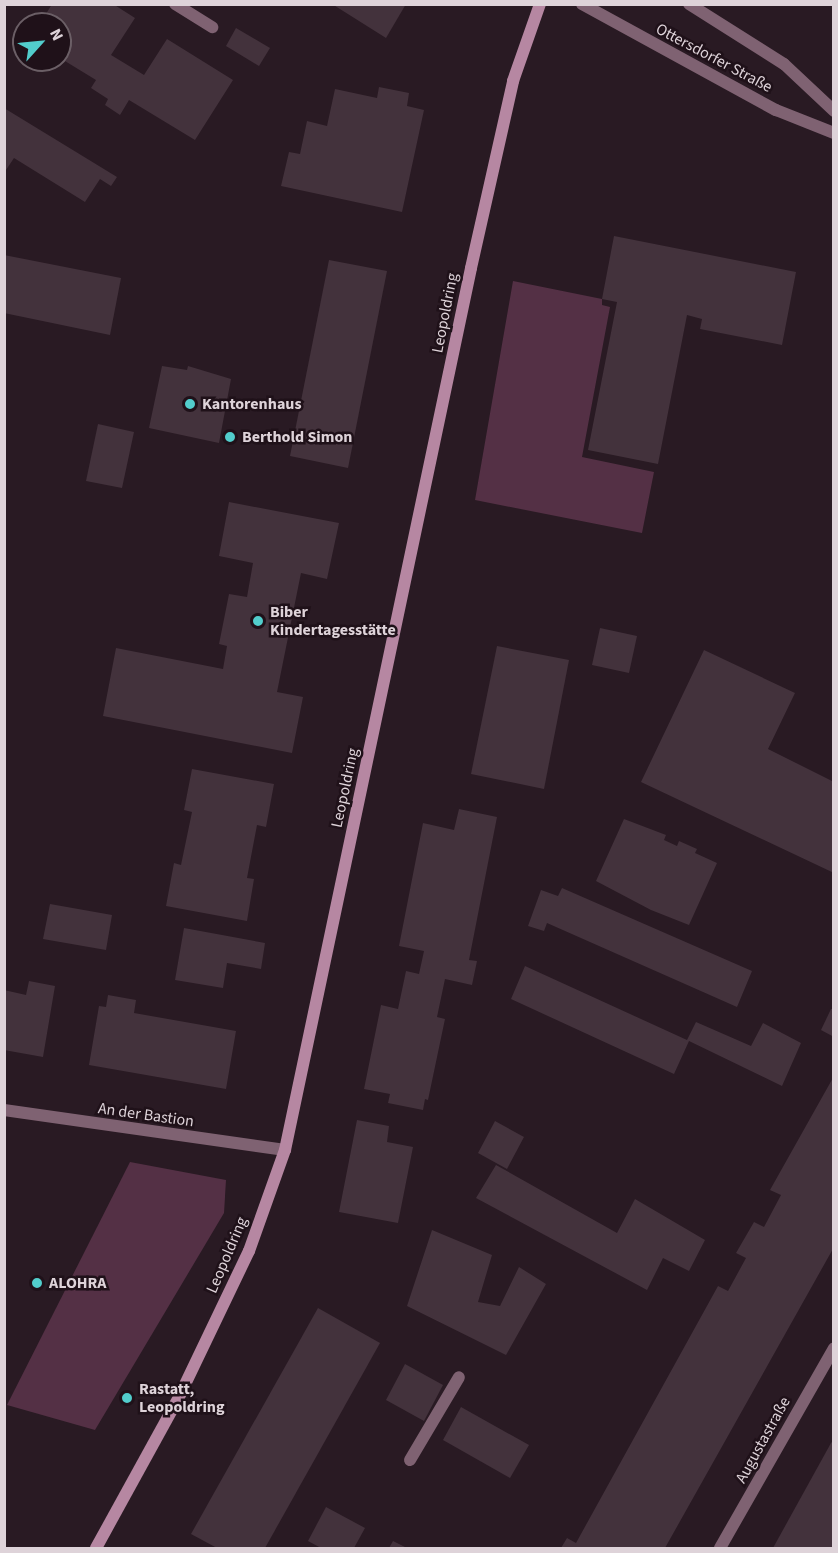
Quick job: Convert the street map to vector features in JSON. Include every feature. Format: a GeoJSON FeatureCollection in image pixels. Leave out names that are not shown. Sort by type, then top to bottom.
{"type":"FeatureCollection","features":[{"type":"Feature","properties":{"kind":"main road","name":"Leopoldring"},"geometry":{"type":"LineString","coordinates":[[96,1548],[179,1397],[244,1262],[285,1150],[473,256],[513,81],[540,4]]}},
{"type":"Feature","properties":{"kind":"street"},"geometry":{"type":"LineString","coordinates":[[175,4],[212,27]]}},
{"type":"Feature","properties":{"kind":"street","name":"Ottersdorfer Straße"},"geometry":{"type":"LineString","coordinates":[[582,4],[776,110],[834,133]]}},
{"type":"Feature","properties":{"kind":"street","name":"Ottersdorfer Straße"},"geometry":{"type":"LineString","coordinates":[[689,4],[784,64],[834,111]]}},
{"type":"Feature","properties":{"kind":"street","name":"An der Bastion"},"geometry":{"type":"LineString","coordinates":[[4,1110],[285,1150]]}},
{"type":"Feature","properties":{"kind":"street","name":"Augustastraße"},"geometry":{"type":"LineString","coordinates":[[720,1548],[834,1348]]}},
{"type":"Feature","properties":{"kind":"street"},"geometry":{"type":"LineString","coordinates":[[410,1460],[459,1377]]}},
{"type":"Feature","properties":{"kind":"shaded area"},"geometry":{"type":"Polygon","coordinates":[[[513,281],[602,299],[602,305],[610,307],[582,457],[654,472],[642,533],[475,500],[513,281]]]}},
{"type":"Feature","properties":{"kind":"shaded area"},"geometry":{"type":"Polygon","coordinates":[[[130,1162],[226,1180],[224,1213],[95,1430],[7,1405],[130,1162]]]}},
{"type":"Feature","properties":{"kind":"building"},"geometry":{"type":"Polygon","coordinates":[[[52,4],[113,4],[135,18],[111,55],[144,75],[167,39],[233,80],[195,140],[129,100],[120,115],[105,105],[108,99],[91,88],[96,80],[72,65],[72,12],[47,12],[52,4]]]}},
{"type":"Feature","properties":{"kind":"building"},"geometry":{"type":"Polygon","coordinates":[[[332,4],[406,4],[386,38],[332,4]]]}},
{"type":"Feature","properties":{"kind":"building"},"geometry":{"type":"Polygon","coordinates":[[[236,28],[270,48],[259,66],[226,46],[236,28]]]}},
{"type":"Feature","properties":{"kind":"building"},"geometry":{"type":"Polygon","coordinates":[[[379,87],[409,93],[407,106],[424,110],[402,212],[281,186],[289,152],[300,154],[307,121],[327,126],[335,89],[377,98],[379,87]]]}},
{"type":"Feature","properties":{"kind":"building"},"geometry":{"type":"Polygon","coordinates":[[[4,108],[117,177],[111,186],[100,179],[85,202],[14,158],[4,173],[4,108]]]}},
{"type":"Feature","properties":{"kind":"building"},"geometry":{"type":"Polygon","coordinates":[[[614,236],[796,272],[782,345],[700,329],[702,319],[687,315],[658,464],[588,450],[617,302],[602,299],[614,236]]]}},
{"type":"Feature","properties":{"kind":"building"},"geometry":{"type":"Polygon","coordinates":[[[4,255],[121,278],[110,335],[4,313],[4,255]]]}},
{"type":"Feature","properties":{"kind":"building"},"geometry":{"type":"Polygon","coordinates":[[[329,260],[387,271],[348,468],[290,456],[329,260]]]}},
{"type":"Feature","properties":{"kind":"building","name":"Kantorenhaus"},"geometry":{"type":"Polygon","coordinates":[[[162,366],[187,370],[188,366],[231,379],[219,443],[149,428],[162,366]]]}},
{"type":"Feature","properties":{"kind":"building"},"geometry":{"type":"Polygon","coordinates":[[[98,424],[134,432],[122,488],[86,481],[98,424]]]}},
{"type":"Feature","properties":{"kind":"building","name":"Biber Kindertagesstätte"},"geometry":{"type":"Polygon","coordinates":[[[229,502],[339,523],[327,579],[301,573],[277,692],[303,697],[292,753],[103,716],[116,648],[223,669],[227,646],[219,644],[229,594],[247,597],[253,563],[219,556],[229,502]]]}},
{"type":"Feature","properties":{"kind":"building"},"geometry":{"type":"Polygon","coordinates":[[[600,628],[637,636],[629,673],[592,665],[600,628]]]}},
{"type":"Feature","properties":{"kind":"building"},"geometry":{"type":"Polygon","coordinates":[[[497,646],[569,660],[544,789],[471,774],[497,646]]]}},
{"type":"Feature","properties":{"kind":"building"},"geometry":{"type":"Polygon","coordinates":[[[704,650],[795,693],[768,749],[834,782],[834,873],[641,782],[704,650]]]}},
{"type":"Feature","properties":{"kind":"building"},"geometry":{"type":"Polygon","coordinates":[[[192,769],[274,784],[266,827],[257,825],[247,878],[254,879],[247,921],[166,906],[174,863],[181,865],[192,812],[184,810],[192,769]]]}},
{"type":"Feature","properties":{"kind":"building"},"geometry":{"type":"Polygon","coordinates":[[[459,809],[497,817],[469,960],[477,961],[472,985],[445,979],[437,1017],[445,1019],[428,1100],[425,1099],[423,1110],[388,1103],[390,1094],[364,1089],[381,1005],[398,1009],[406,971],[419,974],[424,951],[399,946],[423,823],[454,830],[459,809]]]}},
{"type":"Feature","properties":{"kind":"building"},"geometry":{"type":"Polygon","coordinates":[[[624,819],[666,835],[664,840],[677,846],[679,841],[697,849],[695,853],[717,863],[689,925],[651,910],[596,881],[624,819]]]}},
{"type":"Feature","properties":{"kind":"building"},"geometry":{"type":"Polygon","coordinates":[[[562,888],[752,971],[737,1007],[547,923],[544,931],[528,926],[541,890],[558,896],[562,888]]]}},
{"type":"Feature","properties":{"kind":"building"},"geometry":{"type":"Polygon","coordinates":[[[50,904],[112,915],[106,950],[43,939],[50,904]]]}},
{"type":"Feature","properties":{"kind":"building"},"geometry":{"type":"Polygon","coordinates":[[[184,928],[265,943],[261,969],[227,963],[223,988],[175,980],[184,928]]]}},
{"type":"Feature","properties":{"kind":"building"},"geometry":{"type":"Polygon","coordinates":[[[525,966],[687,1040],[696,1022],[751,1046],[763,1023],[801,1043],[782,1086],[689,1041],[674,1074],[511,999],[525,966]]]}},
{"type":"Feature","properties":{"kind":"building"},"geometry":{"type":"Polygon","coordinates":[[[29,981],[55,986],[43,1057],[4,1050],[4,990],[26,995],[29,981]]]}},
{"type":"Feature","properties":{"kind":"building"},"geometry":{"type":"Polygon","coordinates":[[[108,995],[136,1000],[134,1013],[236,1031],[226,1089],[89,1065],[99,1006],[106,1007],[108,995]]]}},
{"type":"Feature","properties":{"kind":"building"},"geometry":{"type":"Polygon","coordinates":[[[831,1009],[834,1009],[834,1037],[821,1030],[831,1009]]]}},
{"type":"Feature","properties":{"kind":"building"},"geometry":{"type":"Polygon","coordinates":[[[834,1076],[834,1247],[665,1548],[561,1548],[567,1538],[576,1543],[718,1286],[728,1291],[746,1258],[736,1253],[754,1222],[764,1227],[781,1195],[770,1190],[834,1076]]]}},
{"type":"Feature","properties":{"kind":"building"},"geometry":{"type":"Polygon","coordinates":[[[357,1120],[389,1126],[387,1142],[413,1147],[398,1223],[339,1212],[357,1120]]]}},
{"type":"Feature","properties":{"kind":"building"},"geometry":{"type":"Polygon","coordinates":[[[495,1121],[524,1137],[507,1169],[478,1153],[495,1121]]]}},
{"type":"Feature","properties":{"kind":"building"},"geometry":{"type":"Polygon","coordinates":[[[496,1165],[617,1233],[635,1199],[705,1240],[689,1271],[663,1258],[647,1290],[476,1198],[496,1165]]]}},
{"type":"Feature","properties":{"kind":"building"},"geometry":{"type":"Polygon","coordinates":[[[432,1230],[492,1255],[478,1302],[500,1306],[519,1267],[546,1284],[506,1355],[407,1306],[432,1230]]]}},
{"type":"Feature","properties":{"kind":"building"},"geometry":{"type":"Polygon","coordinates":[[[318,1308],[380,1343],[265,1548],[217,1548],[191,1534],[318,1308]]]}},
{"type":"Feature","properties":{"kind":"building"},"geometry":{"type":"Polygon","coordinates":[[[405,1364],[443,1385],[424,1421],[386,1400],[405,1364]]]}},
{"type":"Feature","properties":{"kind":"building"},"geometry":{"type":"Polygon","coordinates":[[[461,1407],[529,1445],[510,1478],[443,1440],[461,1407]]]}},
{"type":"Feature","properties":{"kind":"building"},"geometry":{"type":"Polygon","coordinates":[[[834,1440],[834,1548],[773,1548],[831,1443],[834,1440]]]}},
{"type":"Feature","properties":{"kind":"building"},"geometry":{"type":"Polygon","coordinates":[[[326,1507],[365,1528],[354,1548],[321,1548],[308,1541],[326,1507]]]}},
{"type":"Feature","properties":{"kind":"building"},"geometry":{"type":"Polygon","coordinates":[[[393,1541],[407,1548],[389,1548],[393,1541]]]}},
{"type":"Feature","properties":{"kind":"place","name":"Kantorenhaus"},"geometry":{"type":"Point","coordinates":[190,404]}},
{"type":"Feature","properties":{"kind":"place","name":"Berthold Simon"},"geometry":{"type":"Point","coordinates":[230,437]}},
{"type":"Feature","properties":{"kind":"place","name":"Biber Kindertagesstätte"},"geometry":{"type":"Point","coordinates":[258,621]}},
{"type":"Feature","properties":{"kind":"place","name":"ALOHRA"},"geometry":{"type":"Point","coordinates":[37,1283]}},
{"type":"Feature","properties":{"kind":"place","name":"Rastatt, Leopoldring"},"geometry":{"type":"Point","coordinates":[127,1398]}}]}
